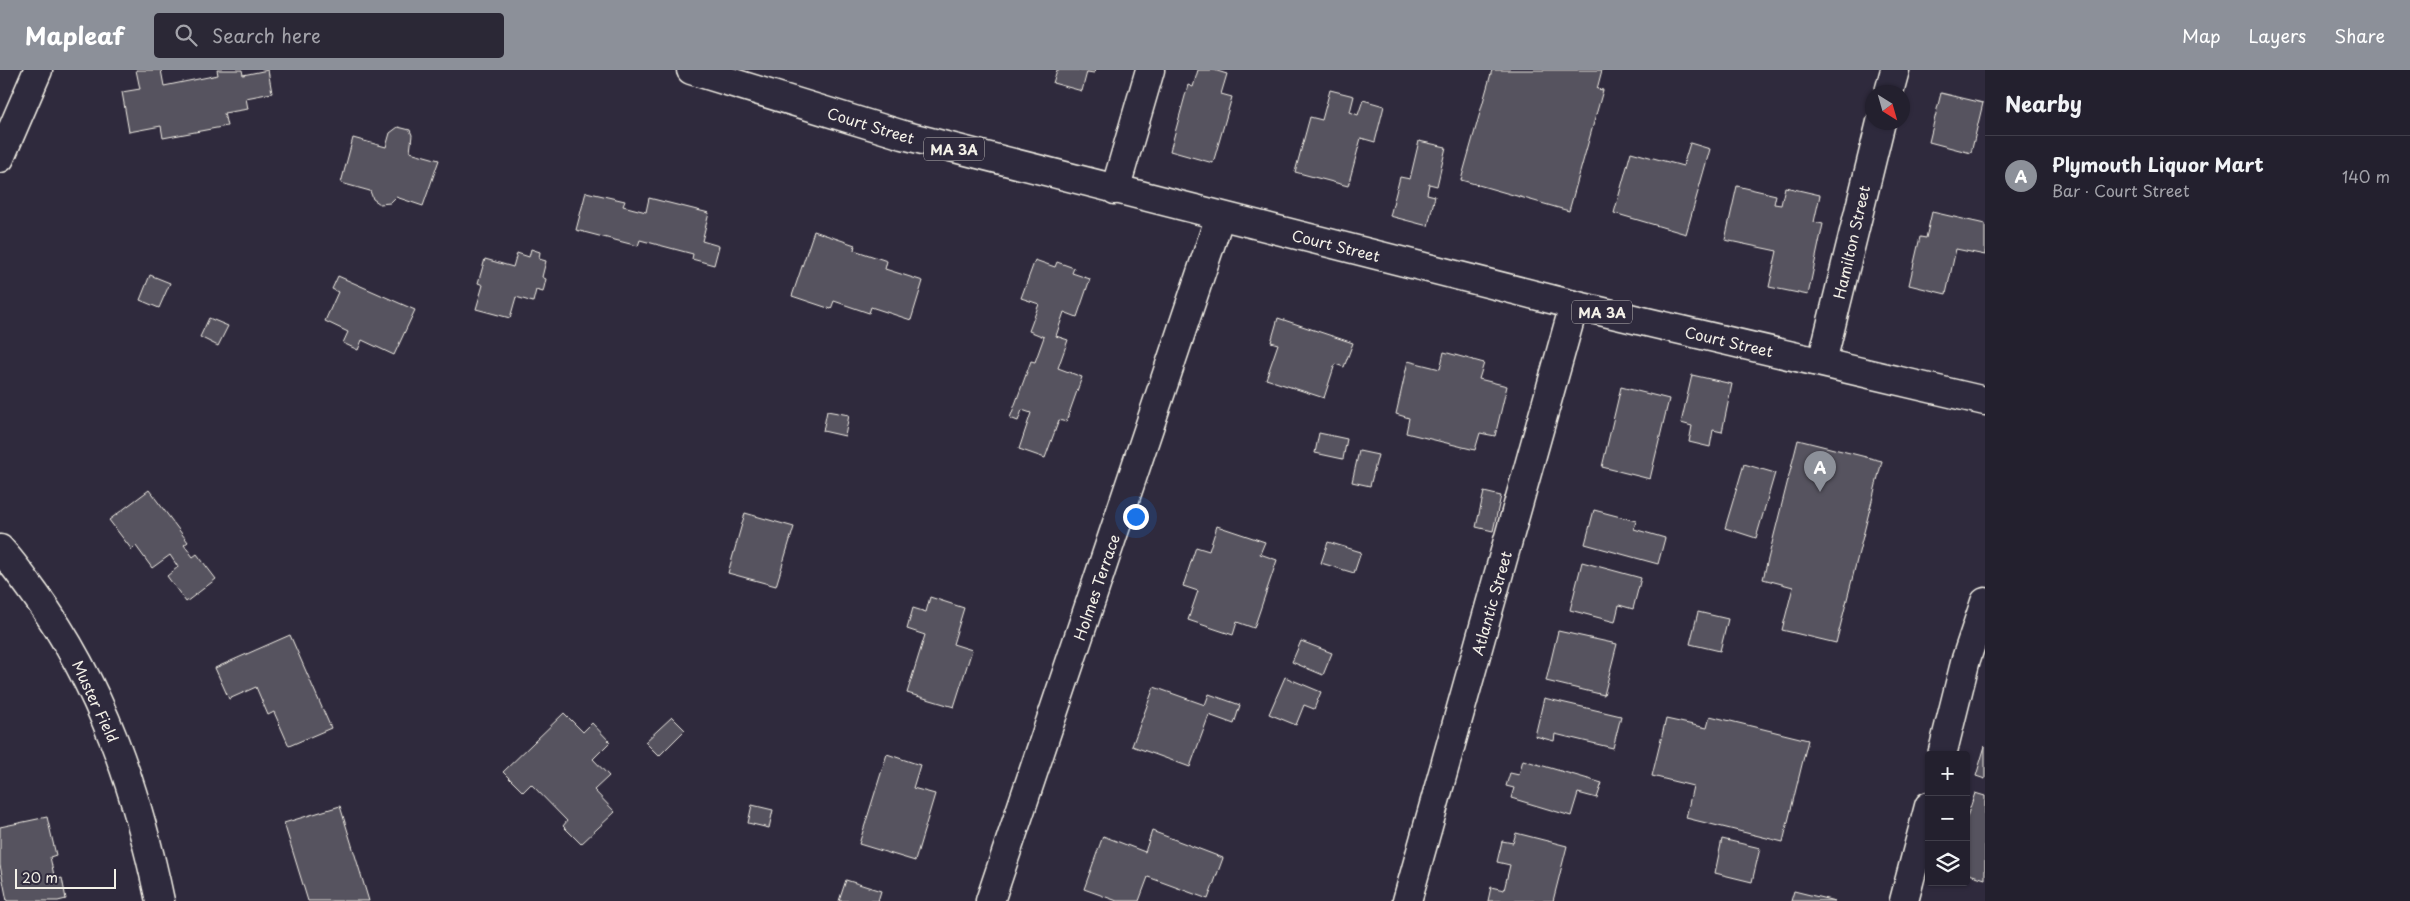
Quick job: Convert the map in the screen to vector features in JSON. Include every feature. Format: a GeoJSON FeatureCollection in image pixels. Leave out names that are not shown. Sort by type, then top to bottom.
{"type":"FeatureCollection","features":[{"type":"Feature","properties":{"kind":"street"},"geometry":{"type":"LineString","coordinates":[[0,158],[38,70]]}},
{"type":"Feature","properties":{"kind":"street","name":"Court Street"},"geometry":{"type":"LineString","coordinates":[[691,70],[902,135],[1115,190],[1574,306],[1822,362],[1985,402]]}},
{"type":"Feature","properties":{"kind":"street"},"geometry":{"type":"LineString","coordinates":[[1115,190],[1150,70]]}},
{"type":"Feature","properties":{"kind":"street"},"geometry":{"type":"LineString","coordinates":[[1891,85],[1895,70]]}},
{"type":"Feature","properties":{"kind":"street","name":"Hamilton Street"},"geometry":{"type":"LineString","coordinates":[[1822,362],[1879,130]]}},
{"type":"Feature","properties":{"kind":"street","name":"Holmes Terrace"},"geometry":{"type":"LineString","coordinates":[[990,901],[1220,216]]}},
{"type":"Feature","properties":{"kind":"street","name":"Atlantic Street"},"geometry":{"type":"LineString","coordinates":[[1408,901],[1574,306]]}},
{"type":"Feature","properties":{"kind":"street","name":"Muster Field"},"geometry":{"type":"LineString","coordinates":[[0,550],[54,620],[86,674],[112,731],[151,856],[160,901]]}},
{"type":"Feature","properties":{"kind":"street"},"geometry":{"type":"LineString","coordinates":[[1943,751],[1966,659],[1985,602]]}},
{"type":"Feature","properties":{"kind":"street"},"geometry":{"type":"LineString","coordinates":[[1904,901],[1925,821]]}},
{"type":"Feature","properties":{"kind":"building"},"geometry":{"type":"Polygon","coordinates":[[[136,70],[161,70],[164,86],[218,75],[217,70],[242,70],[243,75],[268,70],[272,93],[246,98],[248,109],[224,113],[227,126],[163,138],[161,126],[129,132],[122,92],[140,89],[136,70]]]}},
{"type":"Feature","properties":{"kind":"building"},"geometry":{"type":"Polygon","coordinates":[[[1057,70],[1095,70],[1094,73],[1087,72],[1082,91],[1053,83],[1057,70]]]}},
{"type":"Feature","properties":{"kind":"building"},"geometry":{"type":"Polygon","coordinates":[[[1198,70],[1214,70],[1227,74],[1221,94],[1232,97],[1213,163],[1170,151],[1188,85],[1193,87],[1198,70]]]}},
{"type":"Feature","properties":{"kind":"building"},"geometry":{"type":"Polygon","coordinates":[[[1492,70],[1602,70],[1597,89],[1603,90],[1569,211],[1461,180],[1492,70]]]}},
{"type":"Feature","properties":{"kind":"building"},"geometry":{"type":"Polygon","coordinates":[[[1330,90],[1354,96],[1350,112],[1358,115],[1363,100],[1384,106],[1375,142],[1361,138],[1348,186],[1295,172],[1310,117],[1322,120],[1330,90]]]}},
{"type":"Feature","properties":{"kind":"building"},"geometry":{"type":"Polygon","coordinates":[[[1941,93],[1983,103],[1971,153],[1929,142],[1941,93]]]}},
{"type":"Feature","properties":{"kind":"building"},"geometry":{"type":"Polygon","coordinates":[[[398,127],[410,130],[412,135],[410,152],[439,160],[423,206],[396,197],[390,203],[380,204],[373,199],[370,191],[341,183],[353,138],[386,147],[390,133],[398,127]]]}},
{"type":"Feature","properties":{"kind":"building"},"geometry":{"type":"Polygon","coordinates":[[[1419,141],[1446,147],[1437,186],[1429,184],[1427,194],[1435,196],[1428,226],[1390,216],[1400,177],[1410,179],[1419,141]]]}},
{"type":"Feature","properties":{"kind":"building"},"geometry":{"type":"Polygon","coordinates":[[[1690,143],[1710,149],[1686,234],[1614,213],[1631,152],[1683,166],[1690,143]]]}},
{"type":"Feature","properties":{"kind":"building"},"geometry":{"type":"Polygon","coordinates":[[[1737,186],[1776,195],[1774,204],[1781,205],[1785,187],[1820,195],[1814,222],[1823,224],[1808,295],[1769,287],[1777,251],[1725,240],[1737,186]]]}},
{"type":"Feature","properties":{"kind":"building"},"geometry":{"type":"Polygon","coordinates":[[[586,192],[625,201],[623,206],[646,212],[649,198],[709,213],[702,241],[719,246],[714,265],[692,259],[693,254],[640,240],[638,246],[576,230],[586,192]]]}},
{"type":"Feature","properties":{"kind":"building"},"geometry":{"type":"Polygon","coordinates":[[[1932,212],[1985,224],[1985,255],[1956,249],[1946,294],[1909,285],[1920,237],[1926,238],[1932,212]]]}},
{"type":"Feature","properties":{"kind":"building"},"geometry":{"type":"Polygon","coordinates":[[[814,231],[855,245],[854,250],[887,261],[885,269],[923,281],[911,320],[871,307],[869,313],[834,301],[831,309],[792,296],[814,231]]]}},
{"type":"Feature","properties":{"kind":"building"},"geometry":{"type":"Polygon","coordinates":[[[531,249],[540,252],[539,259],[546,261],[542,277],[546,279],[543,292],[536,290],[533,302],[516,297],[510,318],[476,309],[483,285],[478,283],[485,259],[513,267],[517,253],[529,257],[531,249]]]}},
{"type":"Feature","properties":{"kind":"building"},"geometry":{"type":"Polygon","coordinates":[[[1035,260],[1055,267],[1057,262],[1074,268],[1072,273],[1090,279],[1077,317],[1064,312],[1056,336],[1068,340],[1058,368],[1082,377],[1066,422],[1059,420],[1045,458],[1019,449],[1031,413],[1022,410],[1018,421],[1010,418],[1031,361],[1035,362],[1044,337],[1029,331],[1039,304],[1021,298],[1035,260]]]}},
{"type":"Feature","properties":{"kind":"building"},"geometry":{"type":"Polygon","coordinates":[[[150,275],[170,283],[159,308],[140,300],[150,275]]]}},
{"type":"Feature","properties":{"kind":"building"},"geometry":{"type":"Polygon","coordinates":[[[338,276],[415,310],[394,355],[362,340],[358,350],[343,343],[348,332],[325,321],[338,292],[332,289],[338,276]]]}},
{"type":"Feature","properties":{"kind":"building"},"geometry":{"type":"Polygon","coordinates":[[[209,318],[228,326],[218,346],[200,337],[209,318]]]}},
{"type":"Feature","properties":{"kind":"building"},"geometry":{"type":"Polygon","coordinates":[[[1278,318],[1353,343],[1344,367],[1335,364],[1324,398],[1266,379],[1278,344],[1271,342],[1278,318]]]}},
{"type":"Feature","properties":{"kind":"building"},"geometry":{"type":"Polygon","coordinates":[[[1444,352],[1484,363],[1479,379],[1507,386],[1495,436],[1480,433],[1475,450],[1406,433],[1409,418],[1396,414],[1408,361],[1440,369],[1444,352]]]}},
{"type":"Feature","properties":{"kind":"building"},"geometry":{"type":"Polygon","coordinates":[[[1692,375],[1732,384],[1722,432],[1713,430],[1710,447],[1689,442],[1692,426],[1681,423],[1692,375]]]}},
{"type":"Feature","properties":{"kind":"building"},"geometry":{"type":"Polygon","coordinates":[[[1621,387],[1669,399],[1650,479],[1602,467],[1621,387]]]}},
{"type":"Feature","properties":{"kind":"building"},"geometry":{"type":"Polygon","coordinates":[[[827,411],[849,415],[845,436],[823,431],[827,411]]]}},
{"type":"Feature","properties":{"kind":"building"},"geometry":{"type":"Polygon","coordinates":[[[1319,433],[1347,439],[1343,459],[1315,453],[1319,433]]]}},
{"type":"Feature","properties":{"kind":"building"},"geometry":{"type":"Polygon","coordinates":[[[1798,440],[1882,461],[1836,643],[1782,630],[1793,587],[1763,579],[1798,440]]]}},
{"type":"Feature","properties":{"kind":"building"},"geometry":{"type":"Polygon","coordinates":[[[1359,451],[1378,455],[1370,486],[1352,482],[1359,451]]]}},
{"type":"Feature","properties":{"kind":"building"},"geometry":{"type":"Polygon","coordinates":[[[1744,464],[1775,473],[1756,538],[1725,528],[1744,464]]]}},
{"type":"Feature","properties":{"kind":"building"},"geometry":{"type":"Polygon","coordinates":[[[149,490],[188,542],[184,545],[193,557],[197,554],[216,579],[186,602],[167,576],[178,567],[170,555],[152,568],[136,546],[132,550],[109,520],[149,490]]]}},
{"type":"Feature","properties":{"kind":"building"},"geometry":{"type":"Polygon","coordinates":[[[1484,492],[1501,496],[1493,531],[1476,527],[1484,492]]]}},
{"type":"Feature","properties":{"kind":"building"},"geometry":{"type":"Polygon","coordinates":[[[1594,510],[1636,521],[1634,529],[1665,538],[1658,564],[1585,544],[1594,510]]]}},
{"type":"Feature","properties":{"kind":"building"},"geometry":{"type":"Polygon","coordinates":[[[745,513],[794,527],[776,586],[728,573],[745,513]]]}},
{"type":"Feature","properties":{"kind":"building"},"geometry":{"type":"Polygon","coordinates":[[[1217,526],[1265,542],[1260,554],[1277,560],[1254,628],[1237,622],[1233,635],[1188,620],[1198,591],[1183,586],[1196,547],[1209,551],[1217,526]]]}},
{"type":"Feature","properties":{"kind":"building"},"geometry":{"type":"Polygon","coordinates":[[[1328,542],[1361,552],[1354,573],[1321,563],[1328,542]]]}},
{"type":"Feature","properties":{"kind":"building"},"geometry":{"type":"Polygon","coordinates":[[[1582,562],[1641,578],[1633,609],[1619,605],[1615,622],[1570,610],[1582,562]]]}},
{"type":"Feature","properties":{"kind":"building"},"geometry":{"type":"Polygon","coordinates":[[[930,597],[964,608],[953,644],[972,650],[954,707],[907,693],[925,635],[907,629],[913,608],[926,612],[930,597]]]}},
{"type":"Feature","properties":{"kind":"building"},"geometry":{"type":"Polygon","coordinates":[[[1698,612],[1728,619],[1720,651],[1690,644],[1698,612]]]}},
{"type":"Feature","properties":{"kind":"building"},"geometry":{"type":"Polygon","coordinates":[[[1558,631],[1617,644],[1604,695],[1546,681],[1558,631]]]}},
{"type":"Feature","properties":{"kind":"building"},"geometry":{"type":"Polygon","coordinates":[[[290,635],[331,728],[289,746],[274,712],[268,715],[256,687],[229,699],[215,668],[290,635]]]}},
{"type":"Feature","properties":{"kind":"building"},"geometry":{"type":"Polygon","coordinates":[[[1301,641],[1332,653],[1323,675],[1292,662],[1301,641]]]}},
{"type":"Feature","properties":{"kind":"building"},"geometry":{"type":"Polygon","coordinates":[[[1285,677],[1321,692],[1314,709],[1304,705],[1296,725],[1269,714],[1285,677]]]}},
{"type":"Feature","properties":{"kind":"building"},"geometry":{"type":"Polygon","coordinates":[[[1154,687],[1205,705],[1209,694],[1240,705],[1234,724],[1209,715],[1190,767],[1132,746],[1154,687]]]}},
{"type":"Feature","properties":{"kind":"building"},"geometry":{"type":"Polygon","coordinates":[[[1544,698],[1621,716],[1613,748],[1555,734],[1554,741],[1535,736],[1544,698]]]}},
{"type":"Feature","properties":{"kind":"building"},"geometry":{"type":"Polygon","coordinates":[[[564,713],[583,732],[592,723],[610,742],[593,759],[609,776],[594,790],[615,812],[581,844],[563,826],[567,821],[531,784],[523,792],[503,772],[564,713]]]}},
{"type":"Feature","properties":{"kind":"building"},"geometry":{"type":"Polygon","coordinates":[[[1710,716],[1808,740],[1783,842],[1686,818],[1693,786],[1652,776],[1666,719],[1707,728],[1710,716]]]}},
{"type":"Feature","properties":{"kind":"building"},"geometry":{"type":"Polygon","coordinates":[[[672,717],[685,730],[659,756],[645,742],[672,717]]]}},
{"type":"Feature","properties":{"kind":"building"},"geometry":{"type":"Polygon","coordinates":[[[1985,746],[1985,779],[1976,776],[1985,746]]]}},
{"type":"Feature","properties":{"kind":"building"},"geometry":{"type":"Polygon","coordinates":[[[887,754],[920,765],[913,788],[935,794],[915,861],[859,844],[887,754]]]}},
{"type":"Feature","properties":{"kind":"building"},"geometry":{"type":"Polygon","coordinates":[[[1523,760],[1602,783],[1597,798],[1578,793],[1571,816],[1511,798],[1514,788],[1506,786],[1510,773],[1519,775],[1523,760]]]}},
{"type":"Feature","properties":{"kind":"building"},"geometry":{"type":"Polygon","coordinates":[[[1975,793],[1985,796],[1985,879],[1970,874],[1970,808],[1975,793]]]}},
{"type":"Feature","properties":{"kind":"building"},"geometry":{"type":"Polygon","coordinates":[[[752,805],[773,810],[769,828],[748,823],[752,805]]]}},
{"type":"Feature","properties":{"kind":"building"},"geometry":{"type":"Polygon","coordinates":[[[340,806],[369,901],[308,901],[284,823],[340,806]]]}},
{"type":"Feature","properties":{"kind":"building"},"geometry":{"type":"Polygon","coordinates":[[[47,817],[56,855],[50,857],[55,880],[62,878],[66,899],[58,901],[7,901],[0,865],[0,827],[47,817]]]}},
{"type":"Feature","properties":{"kind":"building"},"geometry":{"type":"Polygon","coordinates":[[[1152,831],[1223,858],[1208,899],[1148,877],[1139,901],[1117,901],[1084,889],[1103,836],[1145,852],[1152,831]]]}},
{"type":"Feature","properties":{"kind":"building"},"geometry":{"type":"Polygon","coordinates":[[[1516,833],[1567,846],[1553,901],[1488,901],[1491,887],[1504,890],[1510,865],[1497,862],[1502,841],[1513,843],[1516,833]]]}},
{"type":"Feature","properties":{"kind":"building"},"geometry":{"type":"Polygon","coordinates":[[[1722,839],[1760,848],[1752,882],[1715,873],[1722,839]]]}},
{"type":"Feature","properties":{"kind":"building"},"geometry":{"type":"Polygon","coordinates":[[[846,880],[881,891],[878,901],[839,901],[846,880]]]}},
{"type":"Feature","properties":{"kind":"building"},"geometry":{"type":"Polygon","coordinates":[[[1794,891],[1835,901],[1791,901],[1794,891]]]}},
{"type":"Feature","properties":{"kind":"place","name":"Plymouth Liquor Mart"},"geometry":{"type":"Point","coordinates":[1820,492]}}]}
